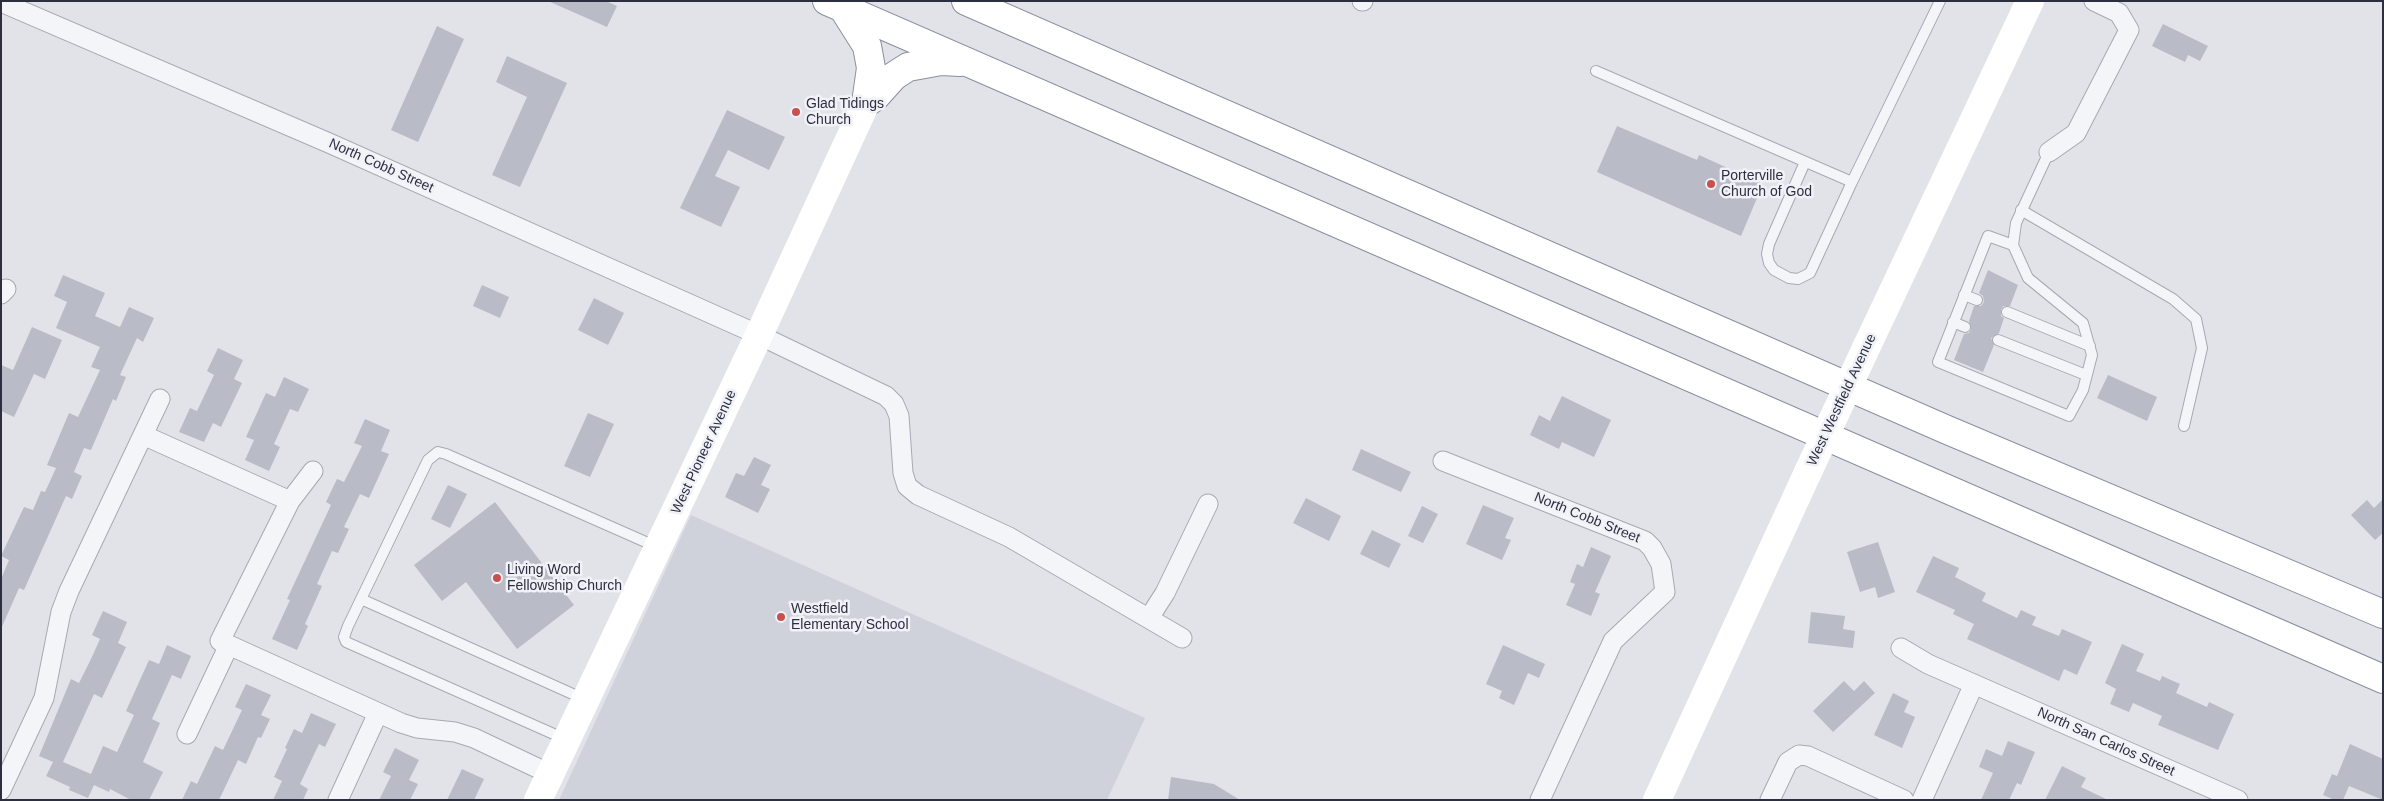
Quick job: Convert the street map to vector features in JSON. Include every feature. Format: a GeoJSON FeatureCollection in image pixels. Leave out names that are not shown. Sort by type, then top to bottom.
{"type":"FeatureCollection","features":[{"type":"Feature","properties":{"kind":"main road","name":"West Westfield Avenue"},"geometry":{"type":"LineString","coordinates":[[1657,800],[1808,472],[2030,1]]}},
{"type":"Feature","properties":{"kind":"main road"},"geometry":{"type":"LineString","coordinates":[[978,4],[1945,429],[2383,614]]}},
{"type":"Feature","properties":{"kind":"main road"},"geometry":{"type":"LineString","coordinates":[[835,5],[2383,679]]}},
{"type":"Feature","properties":{"kind":"main road"},"geometry":{"type":"LineString","coordinates":[[835,5],[860,33],[868,52],[871,74],[866,103]]}},
{"type":"Feature","properties":{"kind":"main road"},"geometry":{"type":"LineString","coordinates":[[866,103],[876,96],[894,76],[908,68],[941,61],[970,63]]}},
{"type":"Feature","properties":{"kind":"main road","name":"West Pioneer Avenue"},"geometry":{"type":"LineString","coordinates":[[538,800],[759,335],[866,103]]}},
{"type":"Feature","properties":{"kind":"main road"},"geometry":{"type":"LineString","coordinates":[[2269,628],[2383,691]]}},
{"type":"Feature","properties":{"kind":"street"},"geometry":{"type":"LineString","coordinates":[[2049,152],[2076,133],[2129,30],[2119,13],[2094,1]]}},
{"type":"Feature","properties":{"kind":"street","name":"North Cobb Street"},"geometry":{"type":"LineString","coordinates":[[1,2],[329,142],[759,335],[886,396],[894,404],[900,416],[903,473],[907,486],[918,495],[1009,537],[1182,638]]}},
{"type":"Feature","properties":{"kind":"street"},"geometry":{"type":"LineString","coordinates":[[1,790],[44,698],[61,612],[160,399]]}},
{"type":"Feature","properties":{"kind":"street"},"geometry":{"type":"LineString","coordinates":[[143,435],[290,501]]}},
{"type":"Feature","properties":{"kind":"street","name":"North Cobb Street"},"geometry":{"type":"LineString","coordinates":[[1443,461],[1645,541],[1661,564],[1665,592],[1613,641],[1540,800]]}},
{"type":"Feature","properties":{"kind":"street"},"geometry":{"type":"LineString","coordinates":[[313,470],[290,501],[220,641],[378,713],[417,728],[455,732],[474,738],[550,774]]}},
{"type":"Feature","properties":{"kind":"street"},"geometry":{"type":"LineString","coordinates":[[1149,618],[1165,593],[1208,504]]}},
{"type":"Feature","properties":{"kind":"street"},"geometry":{"type":"LineString","coordinates":[[187,734],[229,645]]}},
{"type":"Feature","properties":{"kind":"street","name":"North San Carlos Street"},"geometry":{"type":"LineString","coordinates":[[1901,648],[1928,664],[2238,800]]}},
{"type":"Feature","properties":{"kind":"street"},"geometry":{"type":"LineString","coordinates":[[1922,800],[1974,684]]}},
{"type":"Feature","properties":{"kind":"street"},"geometry":{"type":"LineString","coordinates":[[338,800],[378,713]]}},
{"type":"Feature","properties":{"kind":"street"},"geometry":{"type":"LineString","coordinates":[[1770,800],[1788,762],[1800,755],[1808,756],[1904,800]]}},
{"type":"Feature","properties":{"kind":"lane"},"geometry":{"type":"LineString","coordinates":[[1805,162],[1769,244],[1767,254],[1768,263],[1774,270],[1789,278],[1798,279],[1810,273],[1940,1]]}},
{"type":"Feature","properties":{"kind":"lane"},"geometry":{"type":"LineString","coordinates":[[1596,71],[1852,182]]}},
{"type":"Feature","properties":{"kind":"lane"},"geometry":{"type":"LineString","coordinates":[[2013,245],[1988,236],[1938,362],[2069,416],[2083,390],[2092,355],[2083,323],[2028,278],[2013,245],[2016,223],[2021,210],[2049,152]]}},
{"type":"Feature","properties":{"kind":"lane"},"geometry":{"type":"LineString","coordinates":[[2021,210],[2173,299],[2196,320],[2202,348],[2184,426]]}},
{"type":"Feature","properties":{"kind":"lane"},"geometry":{"type":"LineString","coordinates":[[1964,295],[1976,300]]}},
{"type":"Feature","properties":{"kind":"lane"},"geometry":{"type":"LineString","coordinates":[[2007,312],[2090,346]]}},
{"type":"Feature","properties":{"kind":"lane"},"geometry":{"type":"LineString","coordinates":[[1953,322],[1965,327]]}},
{"type":"Feature","properties":{"kind":"lane"},"geometry":{"type":"LineString","coordinates":[[1998,340],[2086,375]]}},
{"type":"Feature","properties":{"kind":"lane"},"geometry":{"type":"LineString","coordinates":[[567,740],[346,642],[344,637],[361,599],[428,460],[438,452],[658,548]]}},
{"type":"Feature","properties":{"kind":"lane"},"geometry":{"type":"LineString","coordinates":[[361,599],[586,700]]}},
{"type":"Feature","properties":{"kind":"shaded area","name":"Westfield Elementary School"},"geometry":{"type":"Polygon","coordinates":[[[691,515],[1145,718],[1107,800],[559,800],[691,515]]]}},
{"type":"Feature","properties":{"kind":"building"},"geometry":{"type":"Polygon","coordinates":[[[548,1],[606,1],[617,6],[607,27],[548,1]]]}},
{"type":"Feature","properties":{"kind":"building"},"geometry":{"type":"Polygon","coordinates":[[[2163,24],[2208,46],[2200,61],[2188,55],[2185,62],[2152,46],[2163,24]]]}},
{"type":"Feature","properties":{"kind":"building"},"geometry":{"type":"Polygon","coordinates":[[[437,26],[464,39],[418,142],[391,130],[437,26]]]}},
{"type":"Feature","properties":{"kind":"building"},"geometry":{"type":"Polygon","coordinates":[[[507,56],[567,83],[520,187],[492,175],[527,97],[496,82],[507,56]]]}},
{"type":"Feature","properties":{"kind":"building"},"geometry":{"type":"Polygon","coordinates":[[[727,110],[785,137],[769,170],[728,150],[715,176],[740,187],[721,227],[680,208],[727,110]]]}},
{"type":"Feature","properties":{"kind":"building"},"geometry":{"type":"Polygon","coordinates":[[[1617,126],[1697,160],[1699,155],[1763,184],[1741,236],[1597,172],[1617,126]]]}},
{"type":"Feature","properties":{"kind":"building"},"geometry":{"type":"Polygon","coordinates":[[[1988,270],[2018,285],[2010,306],[2003,306],[2001,310],[2001,316],[2004,318],[1999,333],[1991,338],[1994,345],[1983,372],[1954,360],[1964,334],[1969,333],[1971,329],[1969,321],[1974,306],[1981,306],[1984,302],[1983,296],[1979,293],[1988,270]]]}},
{"type":"Feature","properties":{"kind":"building"},"geometry":{"type":"Polygon","coordinates":[[[63,275],[105,293],[95,316],[120,327],[129,307],[154,318],[143,342],[137,338],[120,375],[126,377],[116,401],[113,399],[91,450],[84,448],[74,472],[82,476],[72,499],[66,496],[24,590],[19,588],[1,629],[1,579],[9,560],[1,556],[24,507],[33,510],[41,491],[45,492],[56,468],[47,465],[69,413],[78,417],[100,370],[91,367],[100,347],[56,328],[67,302],[54,296],[63,275]]]}},
{"type":"Feature","properties":{"kind":"building"},"geometry":{"type":"Polygon","coordinates":[[[482,285],[509,297],[500,318],[473,306],[482,285]]]}},
{"type":"Feature","properties":{"kind":"building"},"geometry":{"type":"Polygon","coordinates":[[[594,298],[624,313],[608,345],[578,330],[594,298]]]}},
{"type":"Feature","properties":{"kind":"building"},"geometry":{"type":"Polygon","coordinates":[[[32,327],[62,340],[45,379],[34,374],[14,417],[1,411],[1,365],[13,370],[32,327]]]}},
{"type":"Feature","properties":{"kind":"building"},"geometry":{"type":"Polygon","coordinates":[[[218,348],[243,360],[234,379],[242,383],[221,427],[213,423],[204,442],[179,432],[190,408],[197,411],[214,375],[207,371],[218,348]]]}},
{"type":"Feature","properties":{"kind":"building"},"geometry":{"type":"Polygon","coordinates":[[[2108,375],[2157,397],[2147,421],[2097,398],[2108,375]]]}},
{"type":"Feature","properties":{"kind":"building"},"geometry":{"type":"Polygon","coordinates":[[[284,377],[309,389],[298,412],[290,409],[274,444],[280,447],[269,471],[245,460],[254,440],[246,437],[266,393],[275,397],[284,377]]]}},
{"type":"Feature","properties":{"kind":"building"},"geometry":{"type":"Polygon","coordinates":[[[1562,396],[1611,420],[1594,457],[1562,442],[1559,449],[1530,435],[1539,415],[1550,421],[1562,396]]]}},
{"type":"Feature","properties":{"kind":"building"},"geometry":{"type":"Polygon","coordinates":[[[588,413],[614,424],[590,477],[564,466],[588,413]]]}},
{"type":"Feature","properties":{"kind":"building"},"geometry":{"type":"Polygon","coordinates":[[[365,419],[390,430],[381,451],[389,454],[369,498],[360,494],[344,527],[349,529],[338,553],[332,551],[317,584],[322,586],[305,624],[308,626],[297,650],[272,639],[290,600],[287,599],[331,505],[326,502],[337,479],[344,482],[362,446],[354,443],[365,419]]]}},
{"type":"Feature","properties":{"kind":"building"},"geometry":{"type":"Polygon","coordinates":[[[1361,449],[1411,472],[1401,492],[1352,470],[1361,449]]]}},
{"type":"Feature","properties":{"kind":"building"},"geometry":{"type":"Polygon","coordinates":[[[754,457],[771,465],[761,485],[770,489],[758,513],[725,497],[736,473],[744,476],[754,457]]]}},
{"type":"Feature","properties":{"kind":"building"},"geometry":{"type":"Polygon","coordinates":[[[448,485],[467,494],[450,528],[431,519],[448,485]]]}},
{"type":"Feature","properties":{"kind":"building"},"geometry":{"type":"Polygon","coordinates":[[[1306,498],[1341,516],[1329,541],[1293,523],[1306,498]]]}},
{"type":"Feature","properties":{"kind":"building"},"geometry":{"type":"Polygon","coordinates":[[[2383,499],[2383,533],[2375,540],[2351,515],[2367,500],[2374,508],[2383,499]]]}},
{"type":"Feature","properties":{"kind":"building"},"geometry":{"type":"Polygon","coordinates":[[[495,502],[574,605],[517,649],[466,582],[442,601],[414,565],[495,502]]]}},
{"type":"Feature","properties":{"kind":"building"},"geometry":{"type":"Polygon","coordinates":[[[1483,505],[1514,518],[1505,538],[1511,540],[1502,560],[1466,544],[1483,505]]]}},
{"type":"Feature","properties":{"kind":"building"},"geometry":{"type":"Polygon","coordinates":[[[1422,506],[1438,514],[1423,543],[1408,536],[1422,506]]]}},
{"type":"Feature","properties":{"kind":"building"},"geometry":{"type":"Polygon","coordinates":[[[1372,530],[1401,544],[1389,568],[1360,554],[1372,530]]]}},
{"type":"Feature","properties":{"kind":"building"},"geometry":{"type":"Polygon","coordinates":[[[1878,542],[1895,592],[1878,598],[1875,587],[1860,592],[1847,552],[1878,542]]]}},
{"type":"Feature","properties":{"kind":"building"},"geometry":{"type":"Polygon","coordinates":[[[1591,547],[1611,556],[1595,592],[1600,594],[1591,616],[1566,605],[1575,584],[1570,582],[1577,564],[1583,567],[1591,547]]]}},
{"type":"Feature","properties":{"kind":"building"},"geometry":{"type":"Polygon","coordinates":[[[1933,556],[1959,568],[1955,577],[1986,593],[1982,601],[2017,618],[2021,610],[2036,617],[2032,625],[2059,636],[2062,629],[2092,642],[2077,675],[2064,669],[2059,681],[1967,639],[1974,624],[1953,614],[1955,610],[1916,592],[1933,556]]]}},
{"type":"Feature","properties":{"kind":"building"},"geometry":{"type":"Polygon","coordinates":[[[103,611],[127,622],[118,643],[126,647],[102,698],[94,694],[63,762],[91,774],[103,746],[117,752],[134,715],[126,711],[149,660],[159,664],[167,645],[191,656],[181,679],[172,675],[152,719],[160,723],[143,762],[163,772],[149,800],[131,800],[110,789],[109,792],[94,785],[88,798],[69,790],[70,787],[46,776],[53,762],[39,756],[71,679],[79,683],[100,639],[92,635],[103,611]]]}},
{"type":"Feature","properties":{"kind":"building"},"geometry":{"type":"Polygon","coordinates":[[[1811,612],[1845,616],[1843,629],[1855,631],[1853,648],[1808,643],[1811,612]]]}},
{"type":"Feature","properties":{"kind":"building"},"geometry":{"type":"Polygon","coordinates":[[[2122,644],[2144,654],[2136,671],[2160,681],[2162,676],[2180,684],[2176,693],[2207,707],[2209,702],[2234,714],[2218,750],[2158,725],[2162,716],[2133,703],[2129,712],[2110,704],[2116,689],[2105,683],[2122,644]]]}},
{"type":"Feature","properties":{"kind":"building"},"geometry":{"type":"Polygon","coordinates":[[[1503,645],[1545,664],[1539,678],[1528,673],[1514,705],[1499,698],[1502,691],[1486,684],[1503,645]]]}},
{"type":"Feature","properties":{"kind":"building"},"geometry":{"type":"Polygon","coordinates":[[[1844,681],[1854,691],[1864,681],[1875,693],[1833,732],[1813,711],[1844,681]]]}},
{"type":"Feature","properties":{"kind":"building"},"geometry":{"type":"Polygon","coordinates":[[[246,684],[271,695],[261,715],[270,719],[261,738],[258,737],[246,764],[238,760],[219,800],[182,800],[191,781],[197,784],[215,746],[223,750],[242,710],[235,707],[246,684]]]}},
{"type":"Feature","properties":{"kind":"building"},"geometry":{"type":"Polygon","coordinates":[[[1893,693],[1909,701],[1904,712],[1915,717],[1902,748],[1874,735],[1893,693]]]}},
{"type":"Feature","properties":{"kind":"building"},"geometry":{"type":"Polygon","coordinates":[[[311,713],[336,724],[325,747],[319,744],[300,784],[308,789],[303,800],[273,800],[282,781],[274,777],[287,749],[285,748],[294,729],[302,733],[311,713]]]}},
{"type":"Feature","properties":{"kind":"building"},"geometry":{"type":"Polygon","coordinates":[[[2008,741],[2035,752],[2021,785],[2017,783],[2009,800],[1981,800],[1993,773],[1979,767],[1986,749],[2002,756],[2008,741]]]}},
{"type":"Feature","properties":{"kind":"building"},"geometry":{"type":"Polygon","coordinates":[[[2350,744],[2383,759],[2383,800],[2349,786],[2343,800],[2335,800],[2323,795],[2332,774],[2337,776],[2350,744]]]}},
{"type":"Feature","properties":{"kind":"building"},"geometry":{"type":"Polygon","coordinates":[[[395,748],[419,760],[409,780],[418,784],[410,800],[379,800],[391,776],[383,772],[395,748]]]}},
{"type":"Feature","properties":{"kind":"building"},"geometry":{"type":"Polygon","coordinates":[[[2062,766],[2086,778],[2081,787],[2108,800],[2045,800],[2062,766]]]}},
{"type":"Feature","properties":{"kind":"building"},"geometry":{"type":"Polygon","coordinates":[[[462,769],[484,779],[474,800],[447,800],[462,769]]]}},
{"type":"Feature","properties":{"kind":"building"},"geometry":{"type":"Polygon","coordinates":[[[1171,777],[1214,784],[1240,800],[1168,800],[1171,777]]]}},
{"type":"Feature","properties":{"kind":"place","name":"Glad Tidings Church"},"geometry":{"type":"Point","coordinates":[796,112]}},
{"type":"Feature","properties":{"kind":"place","name":"Porterville Church of God"},"geometry":{"type":"Point","coordinates":[1711,184]}},
{"type":"Feature","properties":{"kind":"place","name":"Living Word Fellowship Church"},"geometry":{"type":"Point","coordinates":[497,578]}},
{"type":"Feature","properties":{"kind":"place","name":"Westfield Elementary School"},"geometry":{"type":"Point","coordinates":[781,617]}}]}
